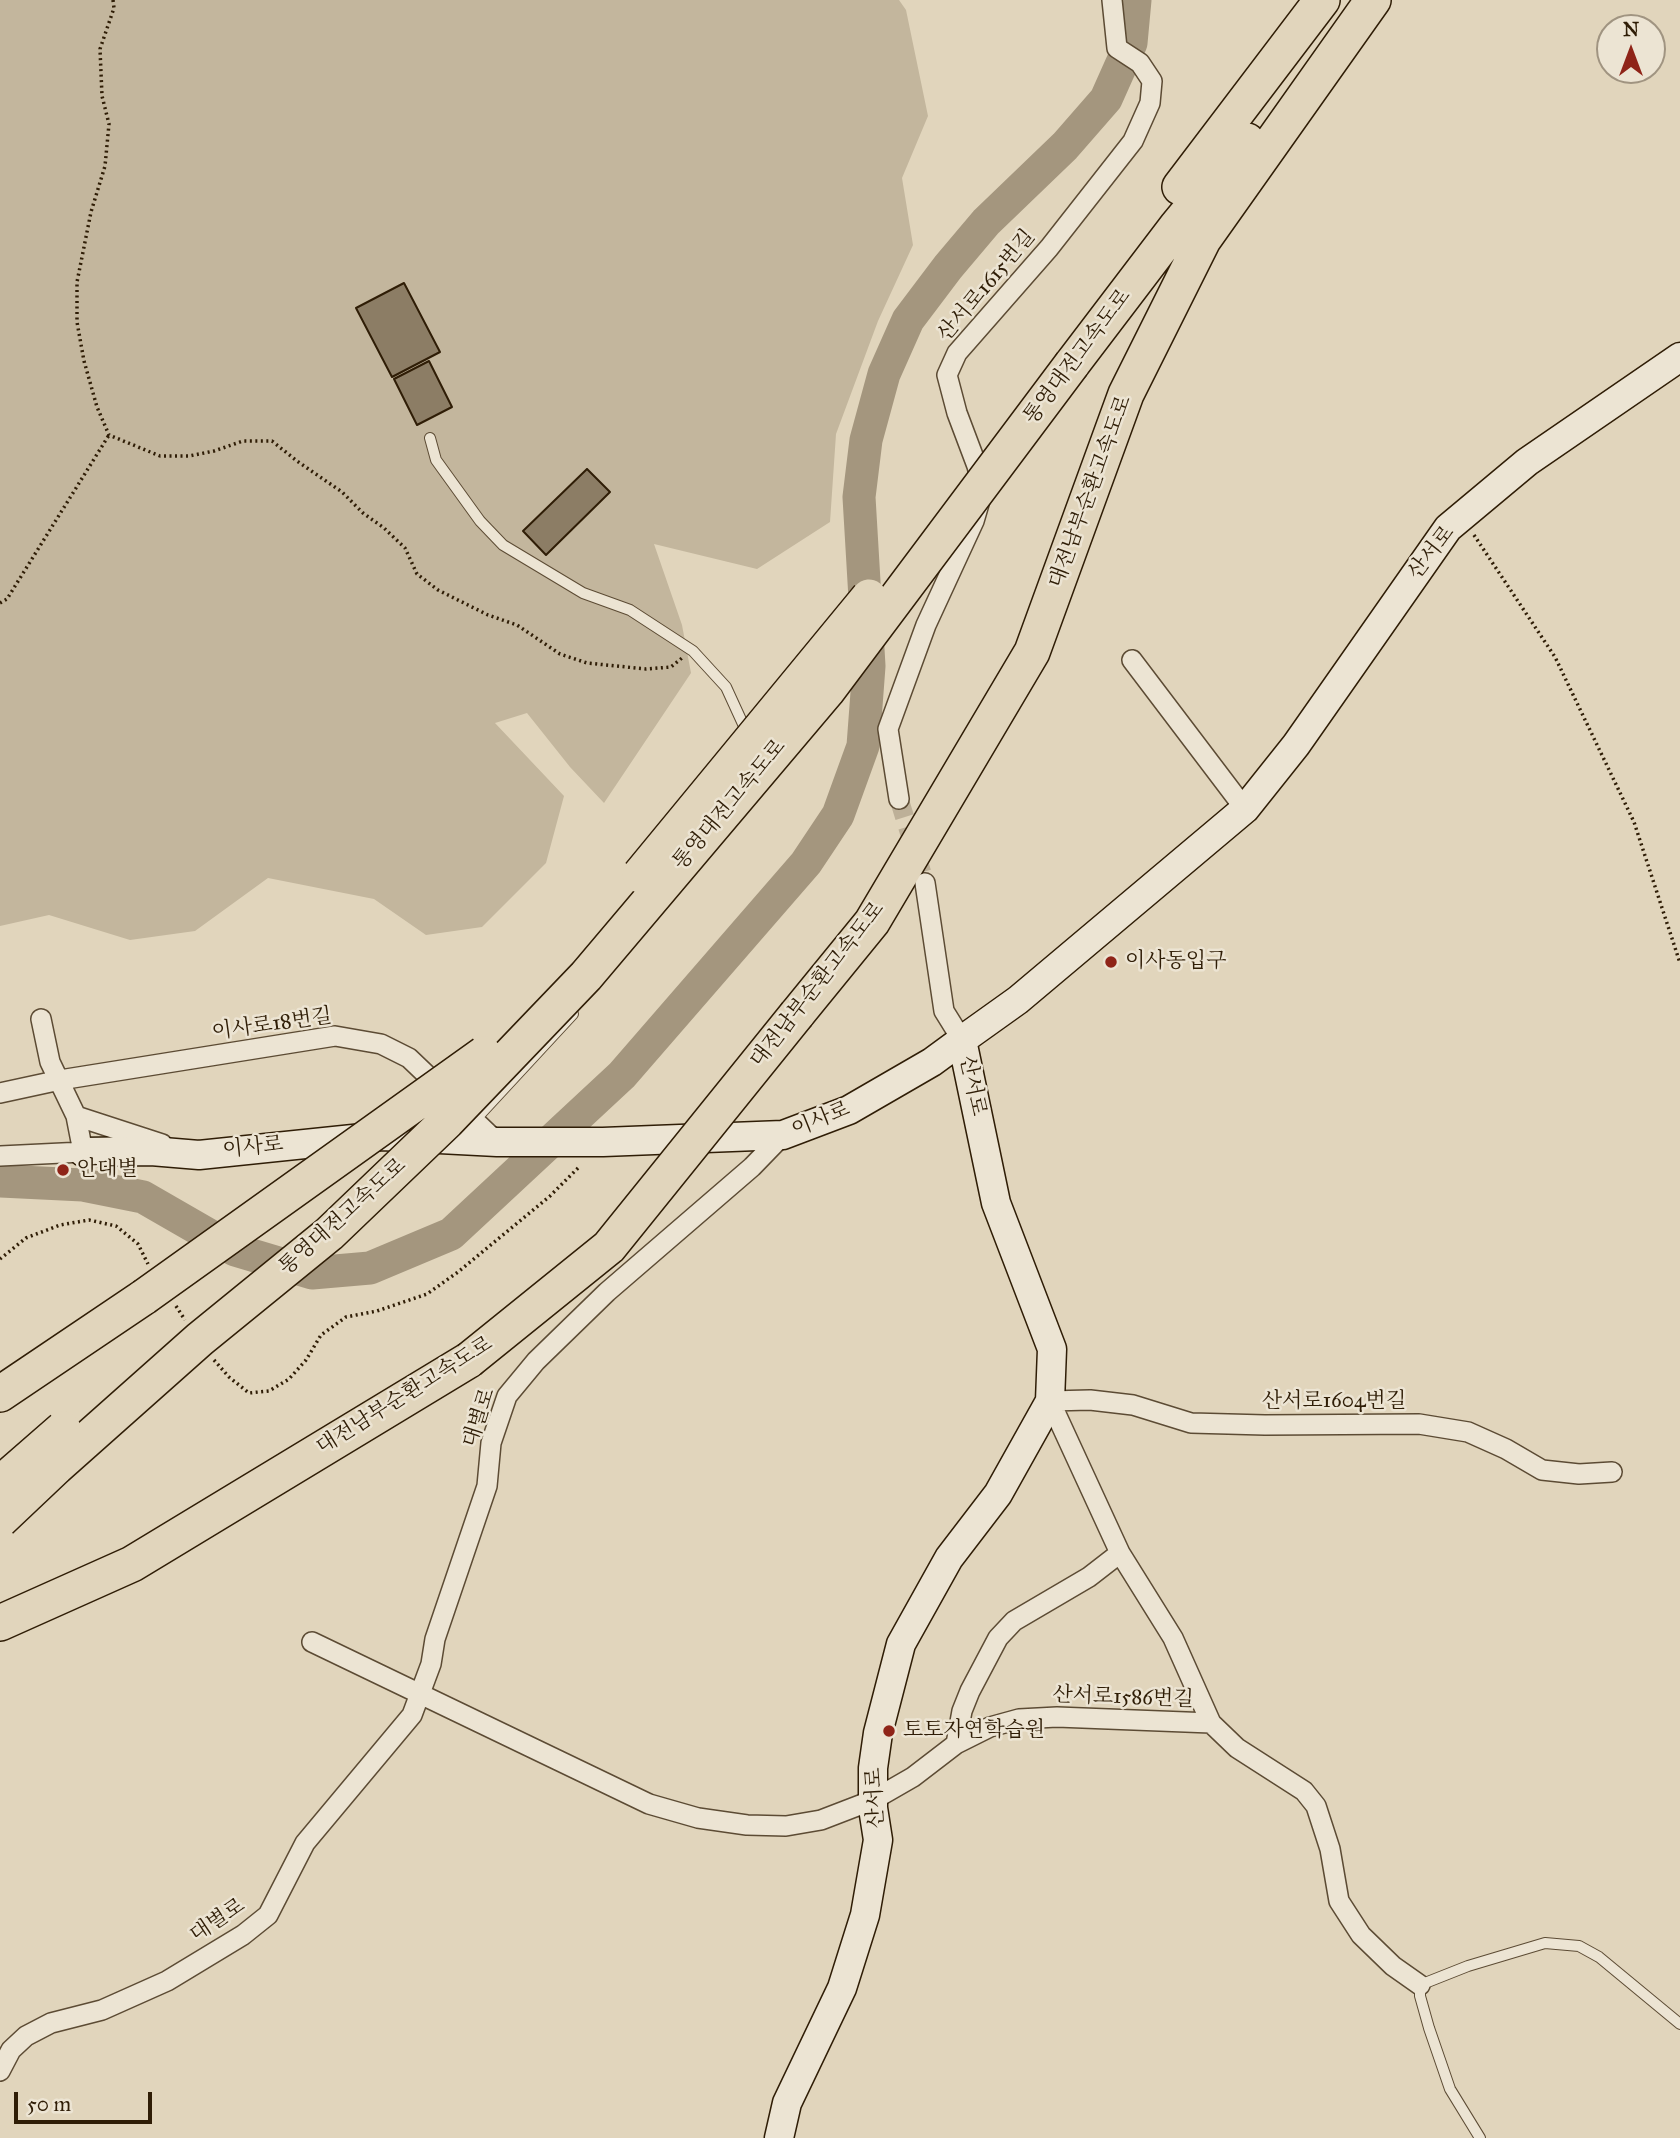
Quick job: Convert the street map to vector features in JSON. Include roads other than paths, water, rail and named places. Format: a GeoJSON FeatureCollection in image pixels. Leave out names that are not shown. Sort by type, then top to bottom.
{"type":"FeatureCollection","features":[{"type":"Feature","properties":{"kind":"highway","name":"통영대전고속도로"},"geometry":{"type":"LineString","coordinates":[[0,1520],[200,1339],[329,1234],[447,1121],[586,976],[827,691],[1322,0]]}},
{"type":"Feature","properties":{"kind":"highway","name":"통영대전고속도로"},"geometry":{"type":"LineString","coordinates":[[0,1484],[186,1320],[314,1219],[434,1109],[570,959],[1065,356],[1177,226],[1363,0]]}},
{"type":"Feature","properties":{"kind":"highway","name":"대전남부순환고속도로"},"geometry":{"type":"LineString","coordinates":[[0,1623],[132,1564],[469,1360],[609,1247],[872,922],[1032,652],[1126,394],[1203,240],[1373,0]]}},
{"type":"Feature","properties":{"kind":"highway"},"geometry":{"type":"LineString","coordinates":[[0,1394],[144,1297],[484,1054]]}},
{"type":"Feature","properties":{"kind":"street","name":"산서로1615번길"},"geometry":{"type":"LineString","coordinates":[[899,799],[888,729],[926,625],[974,521],[983,489],[947,375],[957,353],[1049,248],[1133,141],[1150,103],[1152,81],[1140,63],[1117,48],[1112,0]]}},
{"type":"Feature","properties":{"kind":"street","name":"산서로"},"geometry":{"type":"LineString","coordinates":[[1211,1723],[1173,1638],[1120,1553],[1050,1401],[1052,1349],[996,1203],[962,1040],[1028,992],[1245,808],[1296,745],[1448,528],[1527,463],[1680,357]]}},
{"type":"Feature","properties":{"kind":"street"},"geometry":{"type":"LineString","coordinates":[[1132,660],[1245,808]]}},
{"type":"Feature","properties":{"kind":"street"},"geometry":{"type":"LineString","coordinates":[[925,883],[944,1011],[962,1040]]}},
{"type":"Feature","properties":{"kind":"street"},"geometry":{"type":"LineString","coordinates":[[41,1019],[50,1062],[76,1116],[83,1152]]}},
{"type":"Feature","properties":{"kind":"street","name":"이사로18번길"},"geometry":{"type":"LineString","coordinates":[[0,1093],[60,1080],[335,1036],[381,1044],[408,1058],[473,1121],[501,1142]]}},
{"type":"Feature","properties":{"kind":"street","name":"이사로"},"geometry":{"type":"LineString","coordinates":[[0,1156],[151,1151],[199,1155],[382,1136],[501,1142],[603,1142],[783,1135],[849,1110],[932,1062],[962,1040]]}},
{"type":"Feature","properties":{"kind":"street"},"geometry":{"type":"LineString","coordinates":[[76,1116],[199,1155]]}},
{"type":"Feature","properties":{"kind":"street","name":"대별로"},"geometry":{"type":"LineString","coordinates":[[0,2071],[11,2050],[26,2036],[51,2023],[102,2010],[167,1981],[243,1935],[268,1915],[305,1843],[412,1715],[431,1664],[435,1639],[487,1486],[491,1443],[507,1396],[536,1361],[607,1292],[752,1167],[783,1135]]}},
{"type":"Feature","properties":{"kind":"street","name":"산서로1604번길"},"geometry":{"type":"LineString","coordinates":[[1050,1401],[1090,1400],[1133,1405],[1191,1423],[1265,1426],[1419,1424],[1468,1432],[1506,1449],[1542,1470],[1579,1474],[1612,1472]]}},
{"type":"Feature","properties":{"kind":"street","name":"산서로"},"geometry":{"type":"LineString","coordinates":[[779,2138],[787,2104],[842,1988],[865,1915],[878,1840],[873,1801],[873,1768],[878,1733],[901,1644],[949,1558],[998,1494],[1050,1401]]}},
{"type":"Feature","properties":{"kind":"street"},"geometry":{"type":"LineString","coordinates":[[956,1744],[962,1711],[970,1690],[998,1638],[1014,1621],[1089,1577],[1120,1553]]}},
{"type":"Feature","properties":{"kind":"street"},"geometry":{"type":"LineString","coordinates":[[312,1642],[649,1804],[698,1818],[747,1825],[786,1826],[821,1820],[873,1801]]}},
{"type":"Feature","properties":{"kind":"street","name":"산서로1586번길"},"geometry":{"type":"LineString","coordinates":[[873,1801],[913,1777],[956,1744],[990,1727],[1019,1719],[1057,1717],[1211,1723],[1237,1748],[1304,1791],[1316,1806],[1330,1849],[1339,1902],[1361,1935],[1393,1966],[1420,1985]]}},
{"type":"Feature","properties":{"kind":"lane"},"geometry":{"type":"LineString","coordinates":[[430,438],[436,460],[480,521],[503,545],[583,593],[630,610],[693,651],[726,687],[766,776],[746,805]]}},
{"type":"Feature","properties":{"kind":"lane"},"geometry":{"type":"LineString","coordinates":[[473,1121],[578,1009]]}},
{"type":"Feature","properties":{"kind":"lane"},"geometry":{"type":"LineString","coordinates":[[1480,2138],[1450,2089],[1426,2018],[1420,1985],[1468,1966],[1545,1943],[1578,1946],[1599,1957],[1680,2024]]}},
{"type":"Feature","properties":{"kind":"waterway"},"geometry":{"type":"LineString","coordinates":[[0,1181],[83,1185],[143,1197],[235,1250],[312,1273],[370,1268],[451,1234],[622,1075],[806,863],[838,815],[863,746],[869,666],[859,497],[866,440],[884,374],[908,320],[948,267],[986,222],[1065,146],[1106,99],[1131,43],[1135,0]]}},
{"type":"Feature","properties":{"kind":"tunnel"},"geometry":{"type":"LineString","coordinates":[[899,799],[925,883]]}},
{"type":"Feature","properties":{"kind":"place","name":"이사동입구"},"geometry":{"type":"Point","coordinates":[1111,962]}},
{"type":"Feature","properties":{"kind":"place","name":"안대별"},"geometry":{"type":"Point","coordinates":[63,1170]}},
{"type":"Feature","properties":{"kind":"place","name":"토토자연학습원"},"geometry":{"type":"Point","coordinates":[889,1731]}}]}
